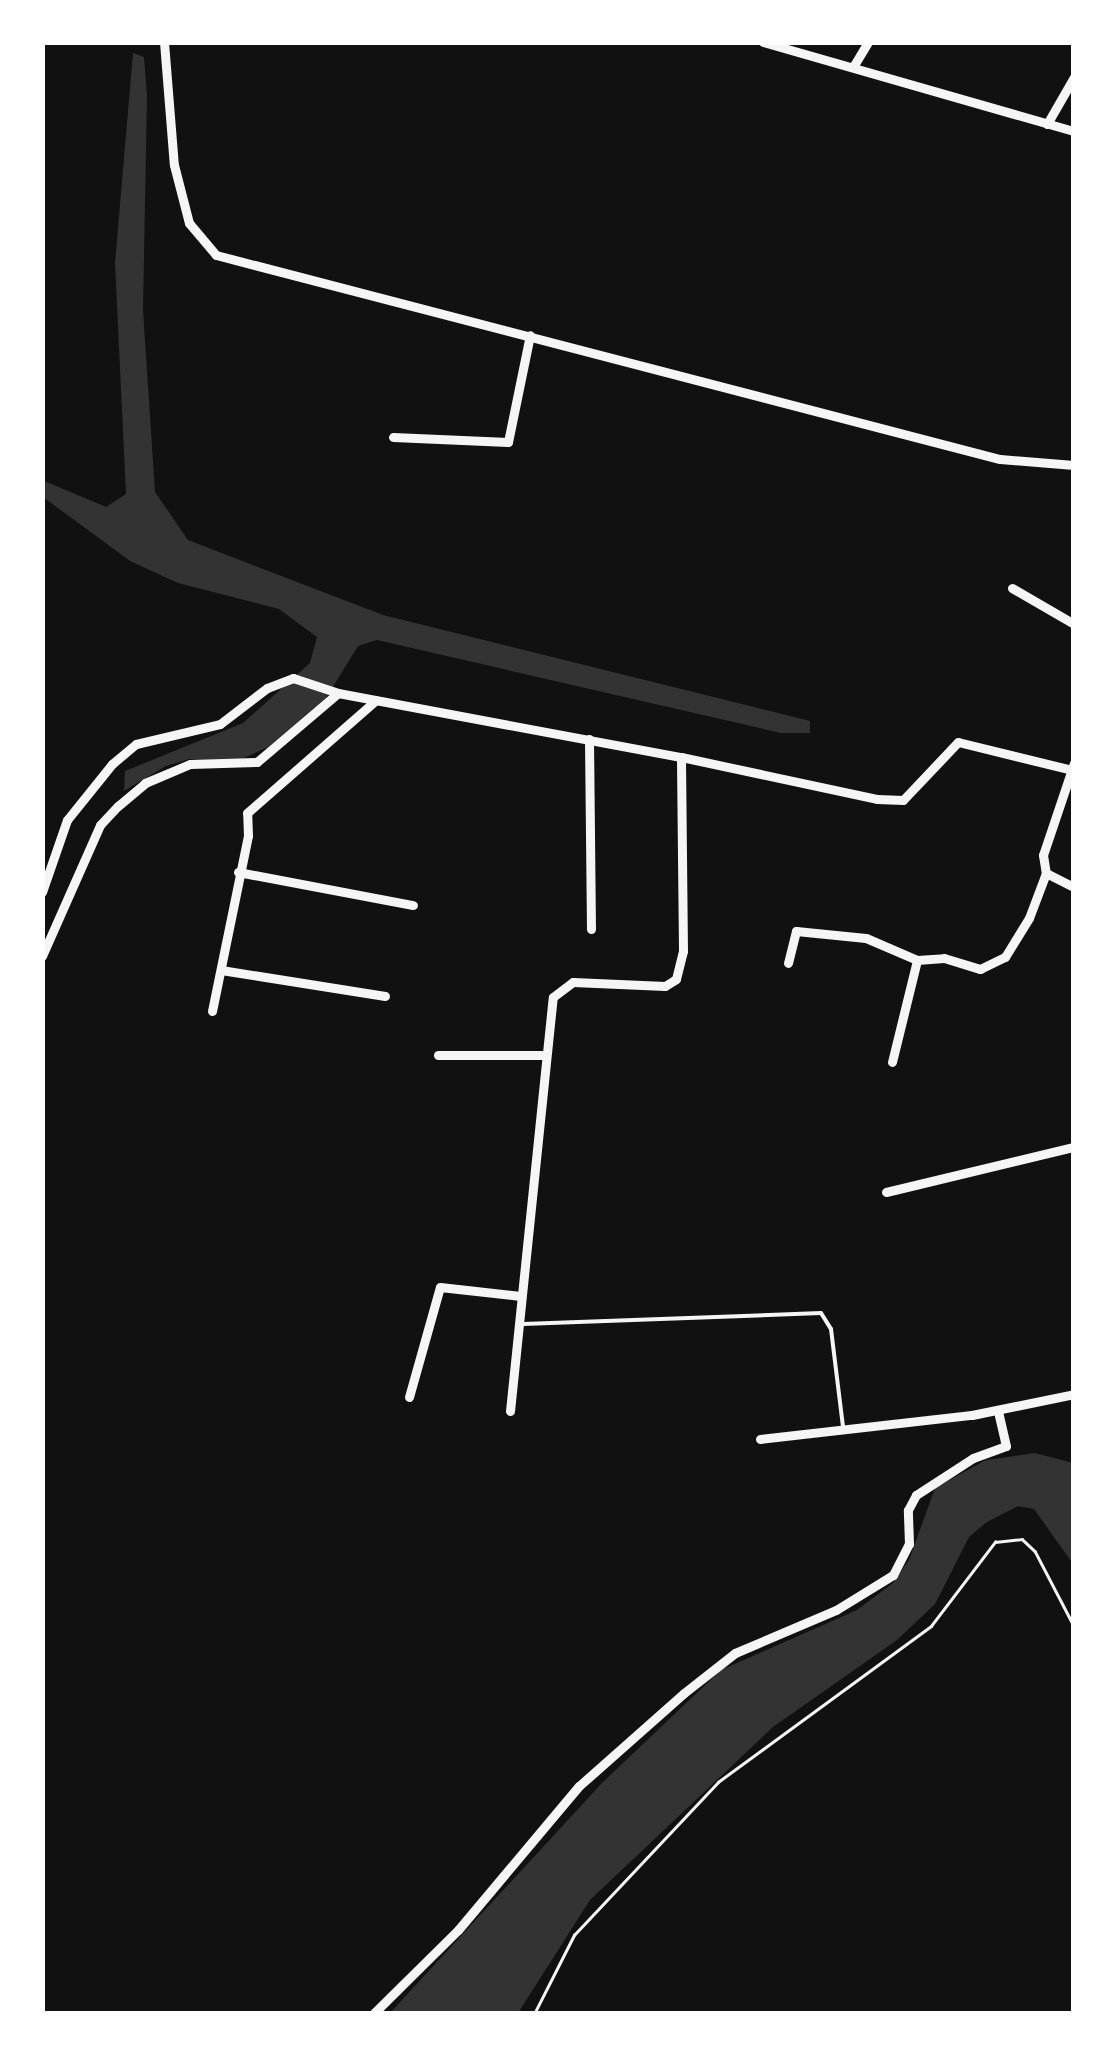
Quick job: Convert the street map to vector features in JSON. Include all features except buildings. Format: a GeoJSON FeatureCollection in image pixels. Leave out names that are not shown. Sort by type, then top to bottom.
{"type":"FeatureCollection","features":[{"type":"Feature","properties":{"kind":"street"},"geometry":{"type":"LineString","coordinates":[[164,42],[174,165],[189,223],[216,254],[1000,459],[1074,465]]}},
{"type":"Feature","properties":{"kind":"street"},"geometry":{"type":"LineString","coordinates":[[763,42],[1074,131]]}},
{"type":"Feature","properties":{"kind":"street"},"geometry":{"type":"LineString","coordinates":[[854,67],[868,42]]}},
{"type":"Feature","properties":{"kind":"street"},"geometry":{"type":"LineString","coordinates":[[1048,124],[1074,78]]}},
{"type":"Feature","properties":{"kind":"street"},"geometry":{"type":"LineString","coordinates":[[393,437],[508,442],[530,335]]}},
{"type":"Feature","properties":{"kind":"street"},"geometry":{"type":"LineString","coordinates":[[1012,588],[1074,624]]}},
{"type":"Feature","properties":{"kind":"street"},"geometry":{"type":"LineString","coordinates":[[42,892],[67,820],[112,764],[136,744],[220,724],[267,688],[293,678],[336,693],[589,739],[877,799],[903,800],[958,742],[1071,766],[1048,826],[1046,873],[1029,918],[1005,957],[980,969],[944,958],[917,960],[866,938],[796,930],[788,963]]}},
{"type":"Feature","properties":{"kind":"street"},"geometry":{"type":"LineString","coordinates":[[42,956],[100,825],[118,806],[146,783],[190,764],[257,762],[336,693]]}},
{"type":"Feature","properties":{"kind":"street"},"geometry":{"type":"LineString","coordinates":[[212,1011],[250,806],[376,700]]}},
{"type":"Feature","properties":{"kind":"street"},"geometry":{"type":"LineString","coordinates":[[589,739],[591,929]]}},
{"type":"Feature","properties":{"kind":"street"},"geometry":{"type":"LineString","coordinates":[[510,1412],[553,998],[564,986],[665,986],[681,971],[680,757]]}},
{"type":"Feature","properties":{"kind":"street"},"geometry":{"type":"LineString","coordinates":[[238,872],[413,905]]}},
{"type":"Feature","properties":{"kind":"street"},"geometry":{"type":"LineString","coordinates":[[1046,873],[1074,886]]}},
{"type":"Feature","properties":{"kind":"street"},"geometry":{"type":"LineString","coordinates":[[892,1062],[917,960]]}},
{"type":"Feature","properties":{"kind":"street"},"geometry":{"type":"LineString","coordinates":[[220,970],[385,996]]}},
{"type":"Feature","properties":{"kind":"street"},"geometry":{"type":"LineString","coordinates":[[438,1055],[546,1055]]}},
{"type":"Feature","properties":{"kind":"street"},"geometry":{"type":"LineString","coordinates":[[886,1192],[1074,1148]]}},
{"type":"Feature","properties":{"kind":"street"},"geometry":{"type":"LineString","coordinates":[[408,1397],[440,1287],[520,1296]]}},
{"type":"Feature","properties":{"kind":"street"},"geometry":{"type":"LineString","coordinates":[[760,1439],[998,1410],[1074,1394]]}},
{"type":"Feature","properties":{"kind":"street"},"geometry":{"type":"LineString","coordinates":[[373,2014],[458,1930],[579,1786],[708,1672],[736,1653],[872,1592],[893,1575],[909,1544],[908,1510],[916,1495],[1006,1446],[998,1410]]}},
{"type":"Feature","properties":{"kind":"lane"},"geometry":{"type":"LineString","coordinates":[[517,1324],[821,1313],[831,1329],[844,1431]]}},
{"type":"Feature","properties":{"kind":"path"},"geometry":{"type":"LineString","coordinates":[[534,2014],[574,1935],[718,1782],[931,1626],[995,1542],[1022,1539],[1035,1552],[1074,1626]]}},
{"type":"Feature","properties":{"kind":"shaded area"},"geometry":{"type":"Polygon","coordinates":[[[133,53],[144,57],[147,95],[143,310],[155,492],[188,540],[383,615],[810,721],[810,733],[781,733],[377,640],[358,646],[326,698],[268,747],[235,762],[189,759],[166,766],[124,791],[125,771],[243,723],[310,663],[317,637],[279,609],[178,583],[130,561],[43,497],[42,480],[106,507],[126,494],[115,263],[133,53]]]}},
{"type":"Feature","properties":{"kind":"shaded area"},"geometry":{"type":"Polygon","coordinates":[[[1035,1453],[1073,1463],[1073,1564],[1034,1509],[1018,1506],[987,1522],[969,1537],[935,1604],[897,1640],[773,1727],[590,1900],[518,2013],[389,2014],[602,1783],[721,1670],[857,1610],[893,1583],[909,1560],[935,1488],[986,1460],[1035,1453]]]}}]}
